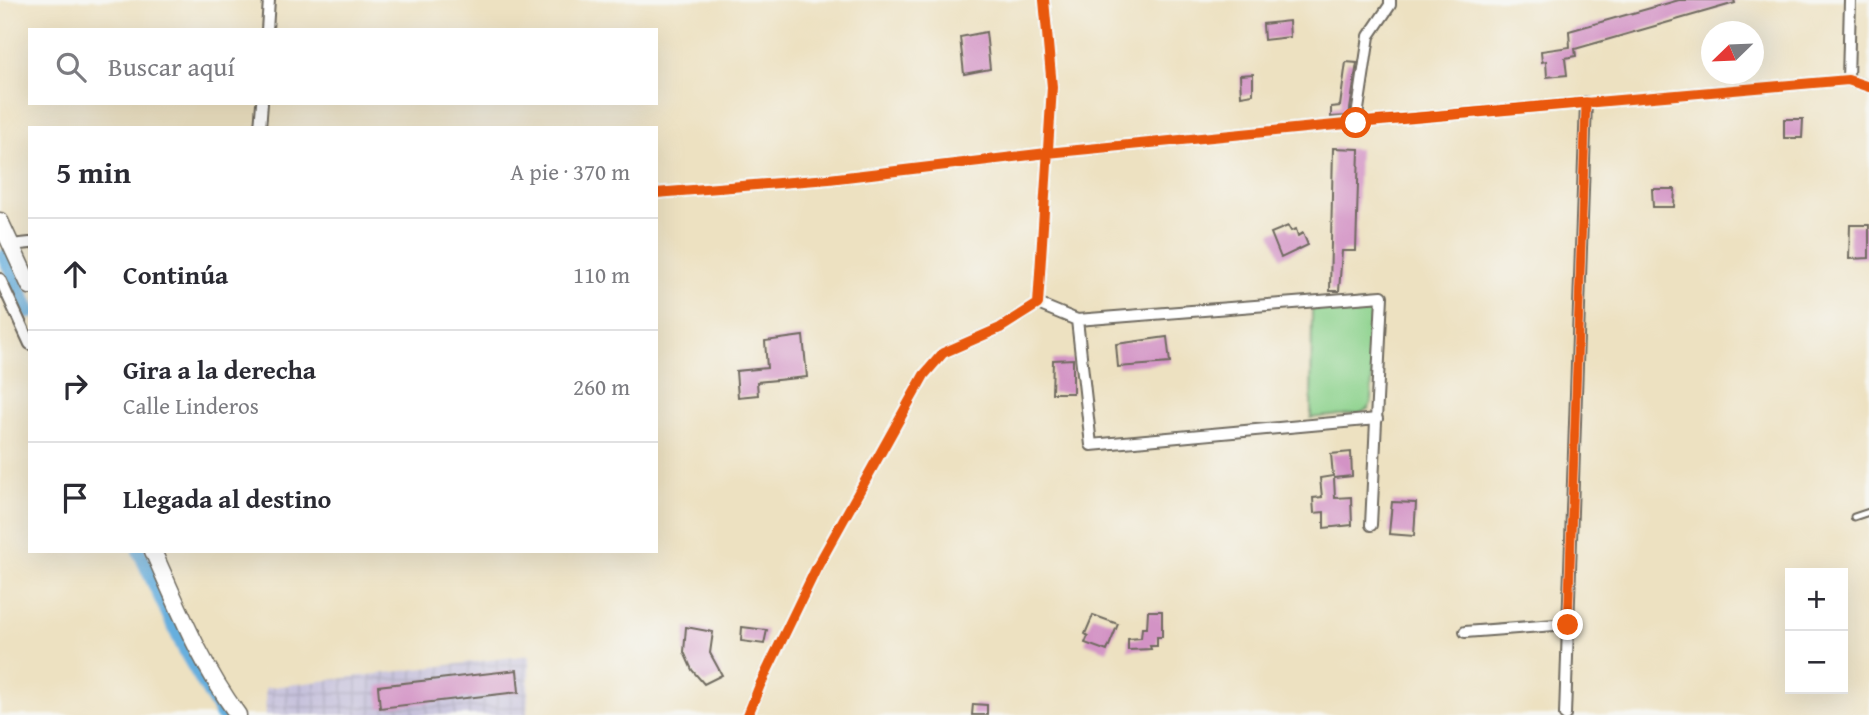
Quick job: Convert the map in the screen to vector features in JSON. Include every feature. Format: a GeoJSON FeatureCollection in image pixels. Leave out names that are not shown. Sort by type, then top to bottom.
{"type":"FeatureCollection","features":[{"type":"Feature","properties":{"kind":"street"},"geometry":{"type":"LineString","coordinates":[[267,28],[269,0]]}},
{"type":"Feature","properties":{"kind":"street"},"geometry":{"type":"LineString","coordinates":[[1038,304],[1052,87],[1044,0]]}},
{"type":"Feature","properties":{"kind":"street"},"geometry":{"type":"LineString","coordinates":[[1356,123],[1369,36],[1390,5],[1390,0]]}},
{"type":"Feature","properties":{"kind":"street"},"geometry":{"type":"LineString","coordinates":[[1848,80],[1850,0]]}},
{"type":"Feature","properties":{"kind":"street"},"geometry":{"type":"LineString","coordinates":[[658,193],[829,179],[1047,152],[1586,102],[1848,80],[1869,87]]}},
{"type":"Feature","properties":{"kind":"street"},"geometry":{"type":"LineString","coordinates":[[1565,715],[1586,102]]}},
{"type":"Feature","properties":{"kind":"street"},"geometry":{"type":"LineString","coordinates":[[260,126],[262,105]]}},
{"type":"Feature","properties":{"kind":"street"},"geometry":{"type":"LineString","coordinates":[[0,221],[28,282]]}},
{"type":"Feature","properties":{"kind":"street"},"geometry":{"type":"LineString","coordinates":[[10,245],[28,243]]}},
{"type":"Feature","properties":{"kind":"street"},"geometry":{"type":"LineString","coordinates":[[0,279],[28,340]]}},
{"type":"Feature","properties":{"kind":"street"},"geometry":{"type":"LineString","coordinates":[[1038,304],[1077,320],[1382,296],[1371,525]]}},
{"type":"Feature","properties":{"kind":"street"},"geometry":{"type":"LineString","coordinates":[[748,715],[816,569],[923,375],[943,353],[1000,328],[1038,304]]}},
{"type":"Feature","properties":{"kind":"street"},"geometry":{"type":"LineString","coordinates":[[1077,320],[1091,446],[1377,419]]}},
{"type":"Feature","properties":{"kind":"street"},"geometry":{"type":"LineString","coordinates":[[154,553],[187,628],[222,694],[238,715]]}},
{"type":"Feature","properties":{"kind":"street"},"geometry":{"type":"LineString","coordinates":[[1465,632],[1568,625]]}},
{"type":"Feature","properties":{"kind":"lane"},"geometry":{"type":"LineString","coordinates":[[1854,517],[1869,512]]}},
{"type":"Feature","properties":{"kind":"shaded area"},"geometry":{"type":"Polygon","coordinates":[[[530,655],[527,715],[266,715],[265,688],[530,655]]]}},
{"type":"Feature","properties":{"kind":"green space"},"geometry":{"type":"Polygon","coordinates":[[[1369,304],[1375,309],[1369,409],[1360,413],[1311,418],[1312,309],[1369,304]]]}},
{"type":"Feature","properties":{"kind":"building"},"geometry":{"type":"Polygon","coordinates":[[[1679,0],[1734,0],[1735,3],[1575,49],[1576,56],[1565,58],[1567,75],[1547,77],[1546,61],[1542,62],[1541,51],[1570,47],[1569,31],[1679,0]]]}},
{"type":"Feature","properties":{"kind":"building"},"geometry":{"type":"Polygon","coordinates":[[[1289,21],[1290,37],[1264,40],[1263,24],[1289,21]]]}},
{"type":"Feature","properties":{"kind":"building"},"geometry":{"type":"Polygon","coordinates":[[[986,32],[990,69],[964,74],[960,37],[986,32]]]}},
{"type":"Feature","properties":{"kind":"building"},"geometry":{"type":"Polygon","coordinates":[[[1346,62],[1357,63],[1349,116],[1331,117],[1331,107],[1340,106],[1346,62]]]}},
{"type":"Feature","properties":{"kind":"building"},"geometry":{"type":"Polygon","coordinates":[[[1253,74],[1253,94],[1241,96],[1240,75],[1253,74]]]}},
{"type":"Feature","properties":{"kind":"building"},"geometry":{"type":"Polygon","coordinates":[[[1784,119],[1803,119],[1802,138],[1784,138],[1784,119]]]}},
{"type":"Feature","properties":{"kind":"building"},"geometry":{"type":"Polygon","coordinates":[[[1333,148],[1359,149],[1356,251],[1342,251],[1339,291],[1330,291],[1333,148]]]}},
{"type":"Feature","properties":{"kind":"building"},"geometry":{"type":"Polygon","coordinates":[[[1652,189],[1675,189],[1674,207],[1653,207],[1652,189]]]}},
{"type":"Feature","properties":{"kind":"building"},"geometry":{"type":"Polygon","coordinates":[[[1850,225],[1869,225],[1869,258],[1849,259],[1850,225]]]}},
{"type":"Feature","properties":{"kind":"building"},"geometry":{"type":"Polygon","coordinates":[[[1288,226],[1291,231],[1296,229],[1298,236],[1303,233],[1308,245],[1281,258],[1271,233],[1288,226]]]}},
{"type":"Feature","properties":{"kind":"building"},"geometry":{"type":"Polygon","coordinates":[[[803,336],[807,377],[757,382],[758,395],[738,397],[736,371],[767,368],[765,341],[803,336]]]}},
{"type":"Feature","properties":{"kind":"building"},"geometry":{"type":"Polygon","coordinates":[[[1167,337],[1170,363],[1118,367],[1116,344],[1167,337]]]}},
{"type":"Feature","properties":{"kind":"building"},"geometry":{"type":"Polygon","coordinates":[[[1073,359],[1073,393],[1052,393],[1053,360],[1073,359]]]}},
{"type":"Feature","properties":{"kind":"building"},"geometry":{"type":"Polygon","coordinates":[[[1351,452],[1352,476],[1334,478],[1335,498],[1351,497],[1352,525],[1324,528],[1324,512],[1314,513],[1313,498],[1322,497],[1320,478],[1333,476],[1331,454],[1351,452]]]}},
{"type":"Feature","properties":{"kind":"building"},"geometry":{"type":"Polygon","coordinates":[[[1392,502],[1416,503],[1414,536],[1389,534],[1392,502]]]}},
{"type":"Feature","properties":{"kind":"building"},"geometry":{"type":"Polygon","coordinates":[[[1148,611],[1162,611],[1162,637],[1157,637],[1157,646],[1150,646],[1151,649],[1128,650],[1128,639],[1141,638],[1142,628],[1147,628],[1148,611]]]}},
{"type":"Feature","properties":{"kind":"building"},"geometry":{"type":"Polygon","coordinates":[[[1093,615],[1118,624],[1107,651],[1085,643],[1088,636],[1085,634],[1093,615]]]}},
{"type":"Feature","properties":{"kind":"building"},"geometry":{"type":"Polygon","coordinates":[[[686,627],[713,632],[710,653],[722,675],[704,684],[692,670],[684,652],[686,627]]]}},
{"type":"Feature","properties":{"kind":"building"},"geometry":{"type":"Polygon","coordinates":[[[742,627],[767,630],[764,644],[741,641],[742,627]]]}},
{"type":"Feature","properties":{"kind":"building"},"geometry":{"type":"Polygon","coordinates":[[[517,670],[519,692],[380,708],[378,686],[517,670]]]}},
{"type":"Feature","properties":{"kind":"building"},"geometry":{"type":"Polygon","coordinates":[[[973,704],[987,705],[987,715],[972,715],[973,704]]]}},
{"type":"Feature","properties":{"kind":"waterway"},"geometry":{"type":"LineString","coordinates":[[4,256],[28,308]]}},
{"type":"Feature","properties":{"kind":"waterway"},"geometry":{"type":"LineString","coordinates":[[140,553],[186,653],[222,715]]}},
{"type":"Feature","properties":{"kind":"cycle path"},"geometry":{"type":"LineString","coordinates":[[748,715],[816,569],[924,375],[943,353],[1000,328],[1038,304],[1052,87],[1044,0]]}},
{"type":"Feature","properties":{"kind":"cycle path"},"geometry":{"type":"LineString","coordinates":[[658,193],[829,179],[1047,153],[1356,123],[1848,80],[1869,87]]}},
{"type":"Feature","properties":{"kind":"route"},"geometry":{"type":"LineString","coordinates":[[1356,123],[1586,102],[1568,625]]}}]}
